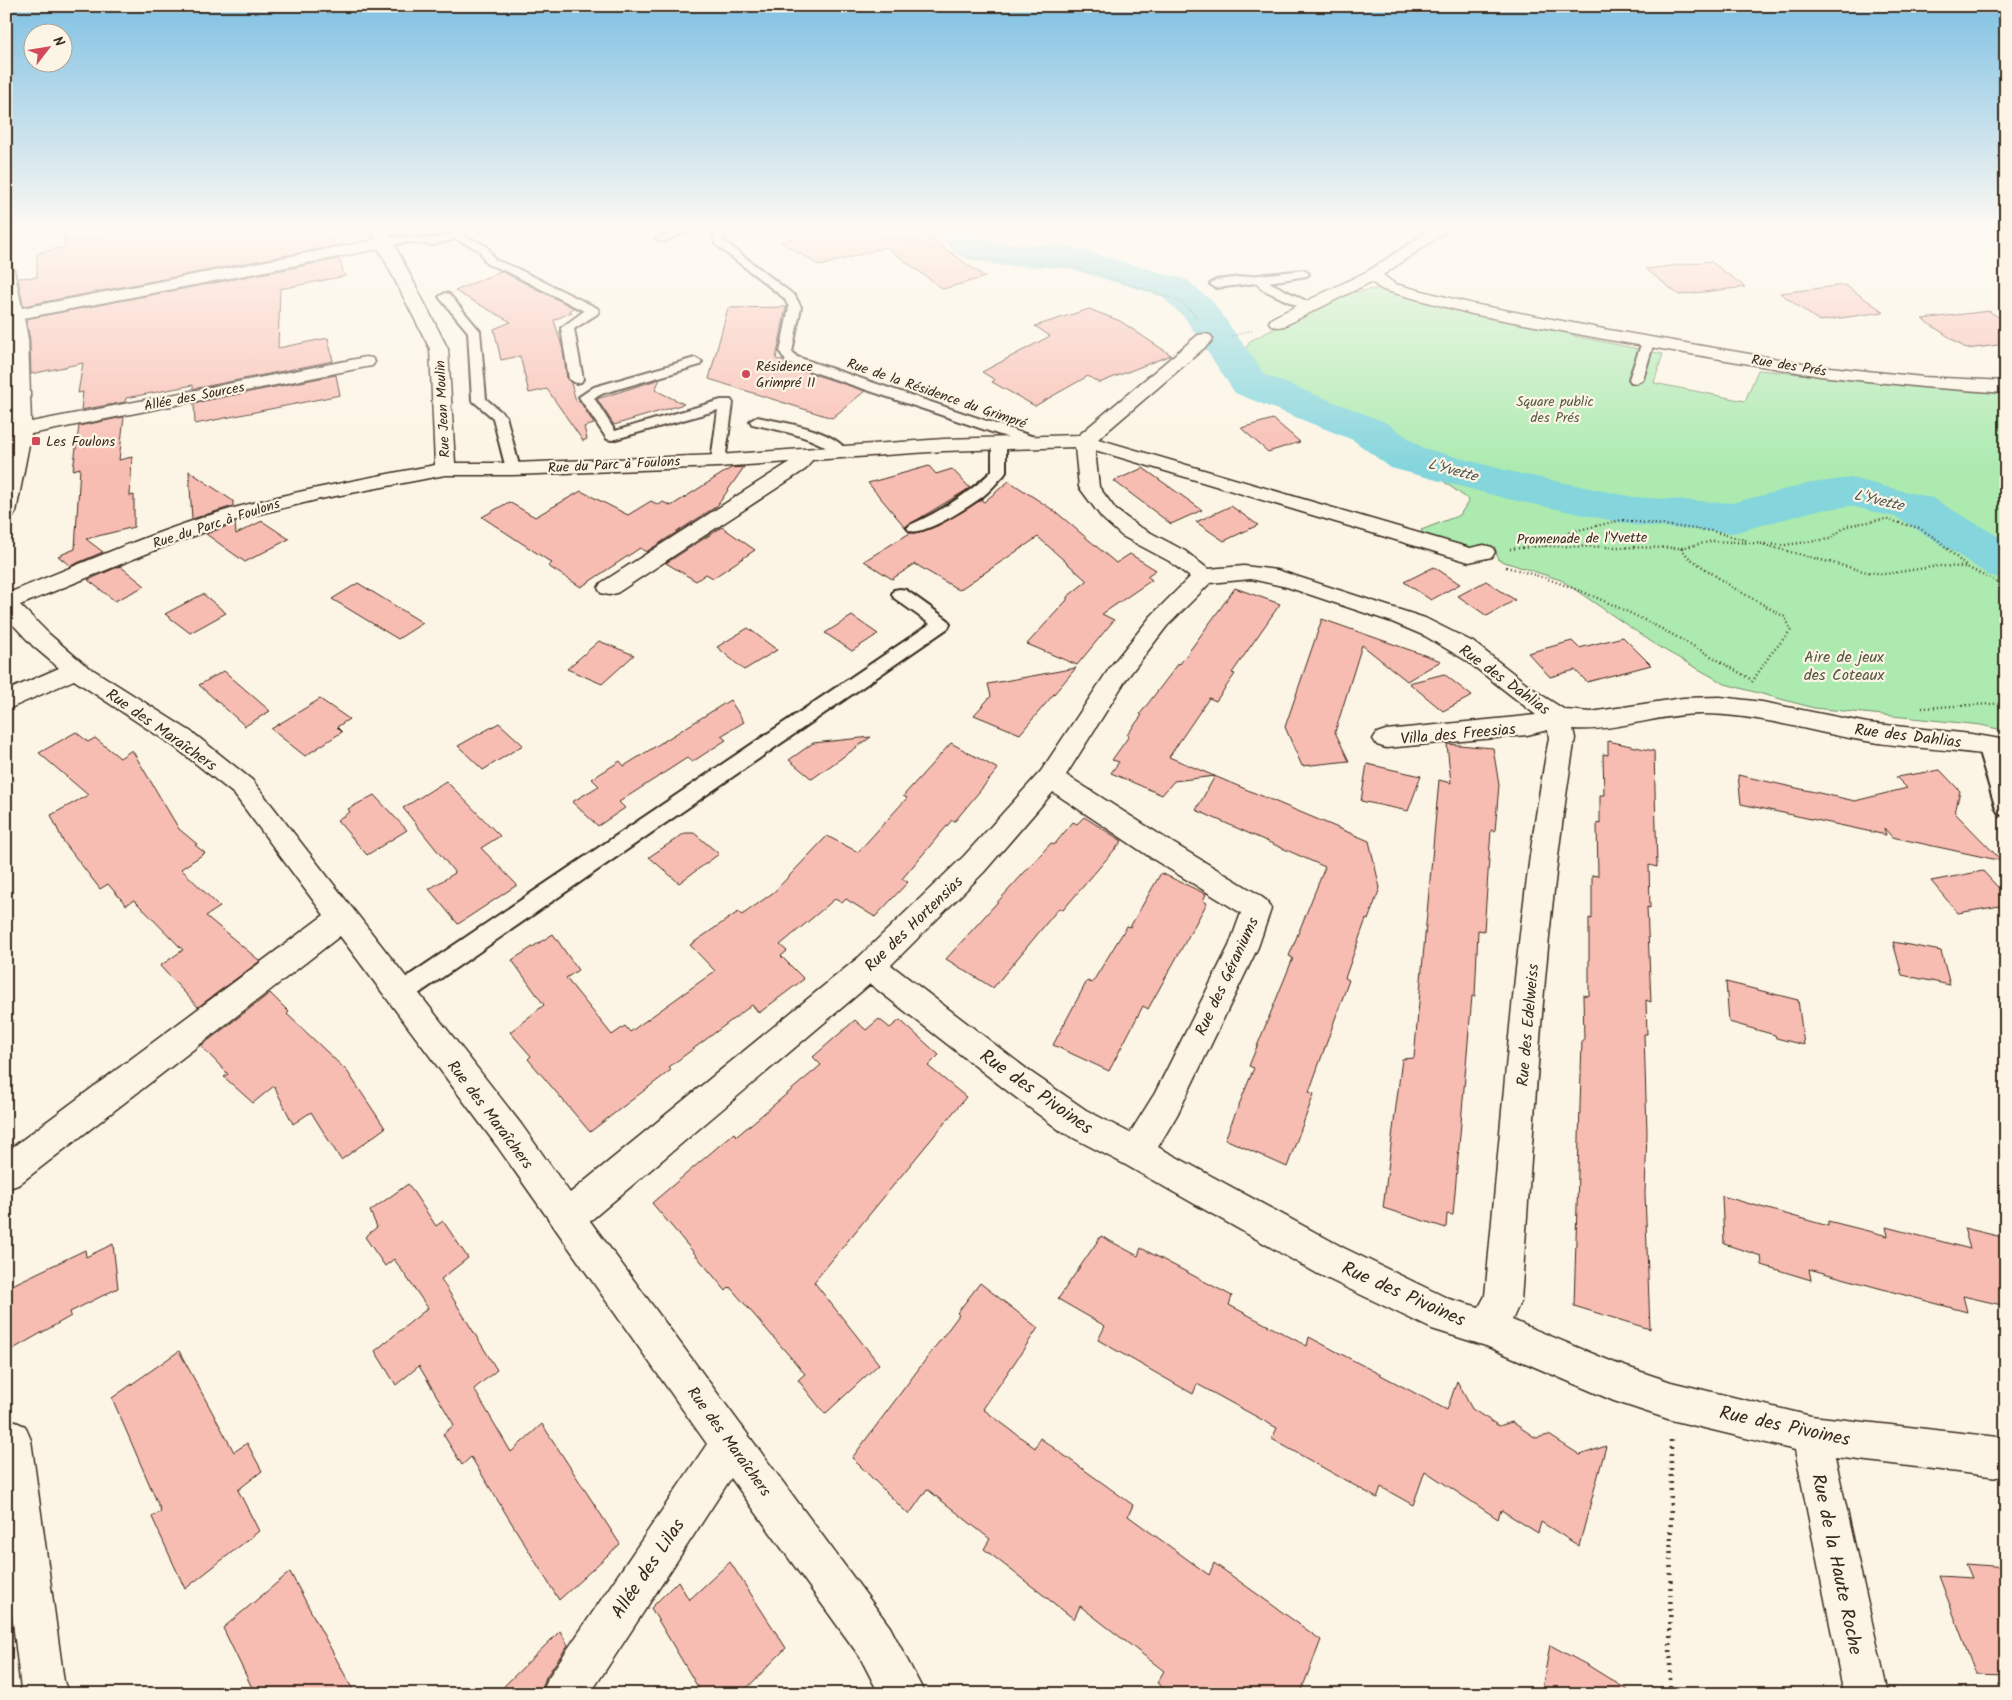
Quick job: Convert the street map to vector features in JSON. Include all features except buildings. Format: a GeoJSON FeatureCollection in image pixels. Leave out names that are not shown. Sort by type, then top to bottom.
{"type":"FeatureCollection","features":[{"type":"Feature","properties":{"kind":"street"},"geometry":{"type":"LineString","coordinates":[[6,512],[22,430],[19,339],[13,309]]}},
{"type":"Feature","properties":{"kind":"street"},"geometry":{"type":"LineString","coordinates":[[14,315],[40,309]]}},
{"type":"Feature","properties":{"kind":"street","name":"Rue Jean Moulin"},"geometry":{"type":"LineString","coordinates":[[419,309],[439,349],[444,469]]}},
{"type":"Feature","properties":{"kind":"street"},"geometry":{"type":"LineString","coordinates":[[1278,322],[1303,309]]}},
{"type":"Feature","properties":{"kind":"street","name":"Rue des Prés"},"geometry":{"type":"LineString","coordinates":[[1474,309],[1648,342],[1820,371],[1924,382],[2006,387]]}},
{"type":"Feature","properties":{"kind":"street"},"geometry":{"type":"LineString","coordinates":[[1203,577],[1177,556],[1130,531],[1109,514],[1090,487],[1084,442],[1204,339]]}},
{"type":"Feature","properties":{"kind":"street","name":"Allée des Sources"},"geometry":{"type":"LineString","coordinates":[[22,430],[366,362]]}},
{"type":"Feature","properties":{"kind":"street","name":"Rue du Parc à Foulons"},"geometry":{"type":"LineString","coordinates":[[6,603],[155,542],[240,513],[319,492],[444,469],[513,469],[718,460],[999,443],[1084,442],[1470,554],[1484,552]]}},
{"type":"Feature","properties":{"kind":"street"},"geometry":{"type":"LineString","coordinates":[[608,588],[799,465],[806,454]]}},
{"type":"Feature","properties":{"kind":"street","name":"Rue des Dahlias"},"geometry":{"type":"LineString","coordinates":[[1203,577],[1258,573],[1284,579],[1428,628],[1464,647],[1492,667],[1520,694],[1559,718],[1577,721],[1700,705],[1749,710],[1868,732],[1996,747]]}},
{"type":"Feature","properties":{"kind":"street","name":"Rue des Hortensias"},"geometry":{"type":"LineString","coordinates":[[568,1217],[870,966],[974,864],[1050,778],[1119,672],[1159,621],[1203,577]]}},
{"type":"Feature","properties":{"kind":"street","name":"Rue des Maraîchers"},"geometry":{"type":"LineString","coordinates":[[6,603],[29,629],[76,670],[184,740],[243,787],[508,1135],[568,1217],[608,1276],[875,1642],[903,1694]]}},
{"type":"Feature","properties":{"kind":"street"},"geometry":{"type":"LineString","coordinates":[[6,701],[76,670]]}},
{"type":"Feature","properties":{"kind":"street","name":"Villa des Freesias"},"geometry":{"type":"LineString","coordinates":[[1386,739],[1527,726],[1559,718]]}},
{"type":"Feature","properties":{"kind":"street","name":"Rue des Edelweiss"},"geometry":{"type":"LineString","coordinates":[[1487,1328],[1503,1300],[1529,1002],[1552,795],[1562,738],[1559,718]]}},
{"type":"Feature","properties":{"kind":"street","name":"Rue des Géraniums"},"geometry":{"type":"LineString","coordinates":[[1050,778],[1075,792],[1130,830],[1186,865],[1236,893],[1257,908],[1235,964],[1166,1104],[1136,1153]]}},
{"type":"Feature","properties":{"kind":"street"},"geometry":{"type":"LineString","coordinates":[[6,1173],[342,917]]}},
{"type":"Feature","properties":{"kind":"street","name":"Rue des Pivoines"},"geometry":{"type":"LineString","coordinates":[[870,966],[1021,1083],[1074,1121],[1136,1153],[1331,1261],[1445,1316],[1487,1328],[1614,1382],[1671,1401],[1811,1435],[2006,1458]]}},
{"type":"Feature","properties":{"kind":"street","name":"Rue de la Haute Roche"},"geometry":{"type":"LineString","coordinates":[[1811,1435],[1866,1694]]}},
{"type":"Feature","properties":{"kind":"street"},"geometry":{"type":"LineString","coordinates":[[11,1440],[43,1689],[47,1694]]}},
{"type":"Feature","properties":{"kind":"street","name":"Allée des Lilas"},"geometry":{"type":"LineString","coordinates":[[564,1694],[705,1480],[732,1444]]}},
{"type":"Feature","properties":{"kind":"lane"},"geometry":{"type":"LineString","coordinates":[[455,309],[474,331],[479,400],[499,416],[513,469]]}},
{"type":"Feature","properties":{"kind":"lane"},"geometry":{"type":"LineString","coordinates":[[576,379],[567,328],[593,311],[590,309]]}},
{"type":"Feature","properties":{"kind":"lane","name":"Rue de la Résidence du Grimpré"},"geometry":{"type":"LineString","coordinates":[[795,309],[786,352],[792,360],[1035,442]]}},
{"type":"Feature","properties":{"kind":"lane"},"geometry":{"type":"LineString","coordinates":[[1636,378],[1648,342]]}},
{"type":"Feature","properties":{"kind":"lane"},"geometry":{"type":"LineString","coordinates":[[696,362],[598,390],[586,397],[612,436],[726,403],[718,460]]}},
{"type":"Feature","properties":{"kind":"lane"},"geometry":{"type":"LineString","coordinates":[[757,421],[814,436],[835,445],[842,452]]}},
{"type":"Feature","properties":{"kind":"lane"},"geometry":{"type":"LineString","coordinates":[[915,528],[937,518],[978,493],[999,472],[999,443]]}},
{"type":"Feature","properties":{"kind":"lane"},"geometry":{"type":"LineString","coordinates":[[400,994],[942,624],[900,594]]}},
{"type":"Feature","properties":{"kind":"lane"},"geometry":{"type":"LineString","coordinates":[[1996,747],[2006,809]]}},
{"type":"Feature","properties":{"kind":"path"},"geometry":{"type":"LineString","coordinates":[[1191,309],[1196,314],[1204,328],[1204,339]]}},
{"type":"Feature","properties":{"kind":"path","name":"Promenade de l'Yvette"},"geometry":{"type":"LineString","coordinates":[[1484,552],[1542,546],[1680,548],[1714,541],[1754,542],[1786,546],[1830,539],[1846,526],[1885,519],[1919,528],[1938,540],[1967,567],[2006,587]]}},
{"type":"Feature","properties":{"kind":"path"},"geometry":{"type":"LineString","coordinates":[[1542,546],[1570,532],[1622,520],[1712,531],[1754,542]]}},
{"type":"Feature","properties":{"kind":"path","name":"Promenade de l'Yvette"},"geometry":{"type":"LineString","coordinates":[[1754,542],[1867,572],[1886,574],[1938,566],[1967,567]]}},
{"type":"Feature","properties":{"kind":"path"},"geometry":{"type":"LineString","coordinates":[[1680,548],[1688,557],[1732,587],[1785,617],[1790,630],[1752,680],[1749,710]]}},
{"type":"Feature","properties":{"kind":"path"},"geometry":{"type":"LineString","coordinates":[[1484,552],[1503,566],[1565,584],[1627,613],[1716,658],[1752,680]]}},
{"type":"Feature","properties":{"kind":"path"},"geometry":{"type":"LineString","coordinates":[[1914,709],[2006,703]]}},
{"type":"Feature","properties":{"kind":"path"},"geometry":{"type":"LineString","coordinates":[[1670,1694],[1671,1401]]}},
{"type":"Feature","properties":{"kind":"green space"},"geometry":{"type":"Polygon","coordinates":[[[1312,309],[1475,309],[1574,332],[1574,336],[1663,354],[1654,383],[1745,401],[1758,370],[2006,394],[2006,731],[1981,725],[1814,708],[1725,684],[1659,647],[1561,580],[1498,560],[1495,547],[1462,549],[1425,537],[1421,530],[1460,515],[1469,500],[1368,426],[1257,381],[1240,359],[1250,341],[1312,309]]]}},
{"type":"Feature","properties":{"kind":"waterway","name":"L'Yvette"},"geometry":{"type":"LineString","coordinates":[[1198,309],[1250,384],[1369,431],[1407,458],[1508,485],[1633,511],[1733,518],[1811,497],[1851,492],[1915,508],[1972,541],[2006,564]]}},
{"type":"Feature","properties":{"kind":"place","name":"Résidence Grimpré II"},"geometry":{"type":"Point","coordinates":[746,374]}},
{"type":"Feature","properties":{"kind":"place","name":"Les Foulons"},"geometry":{"type":"Point","coordinates":[36,441]}},
{"type":"Feature","properties":{"kind":"park label","name":"Square public des Prés"},"geometry":{"type":"Point","coordinates":[1555,410]}},
{"type":"Feature","properties":{"kind":"park label","name":"Aire de jeux des Coteaux"},"geometry":{"type":"Point","coordinates":[1844,665]}}]}
